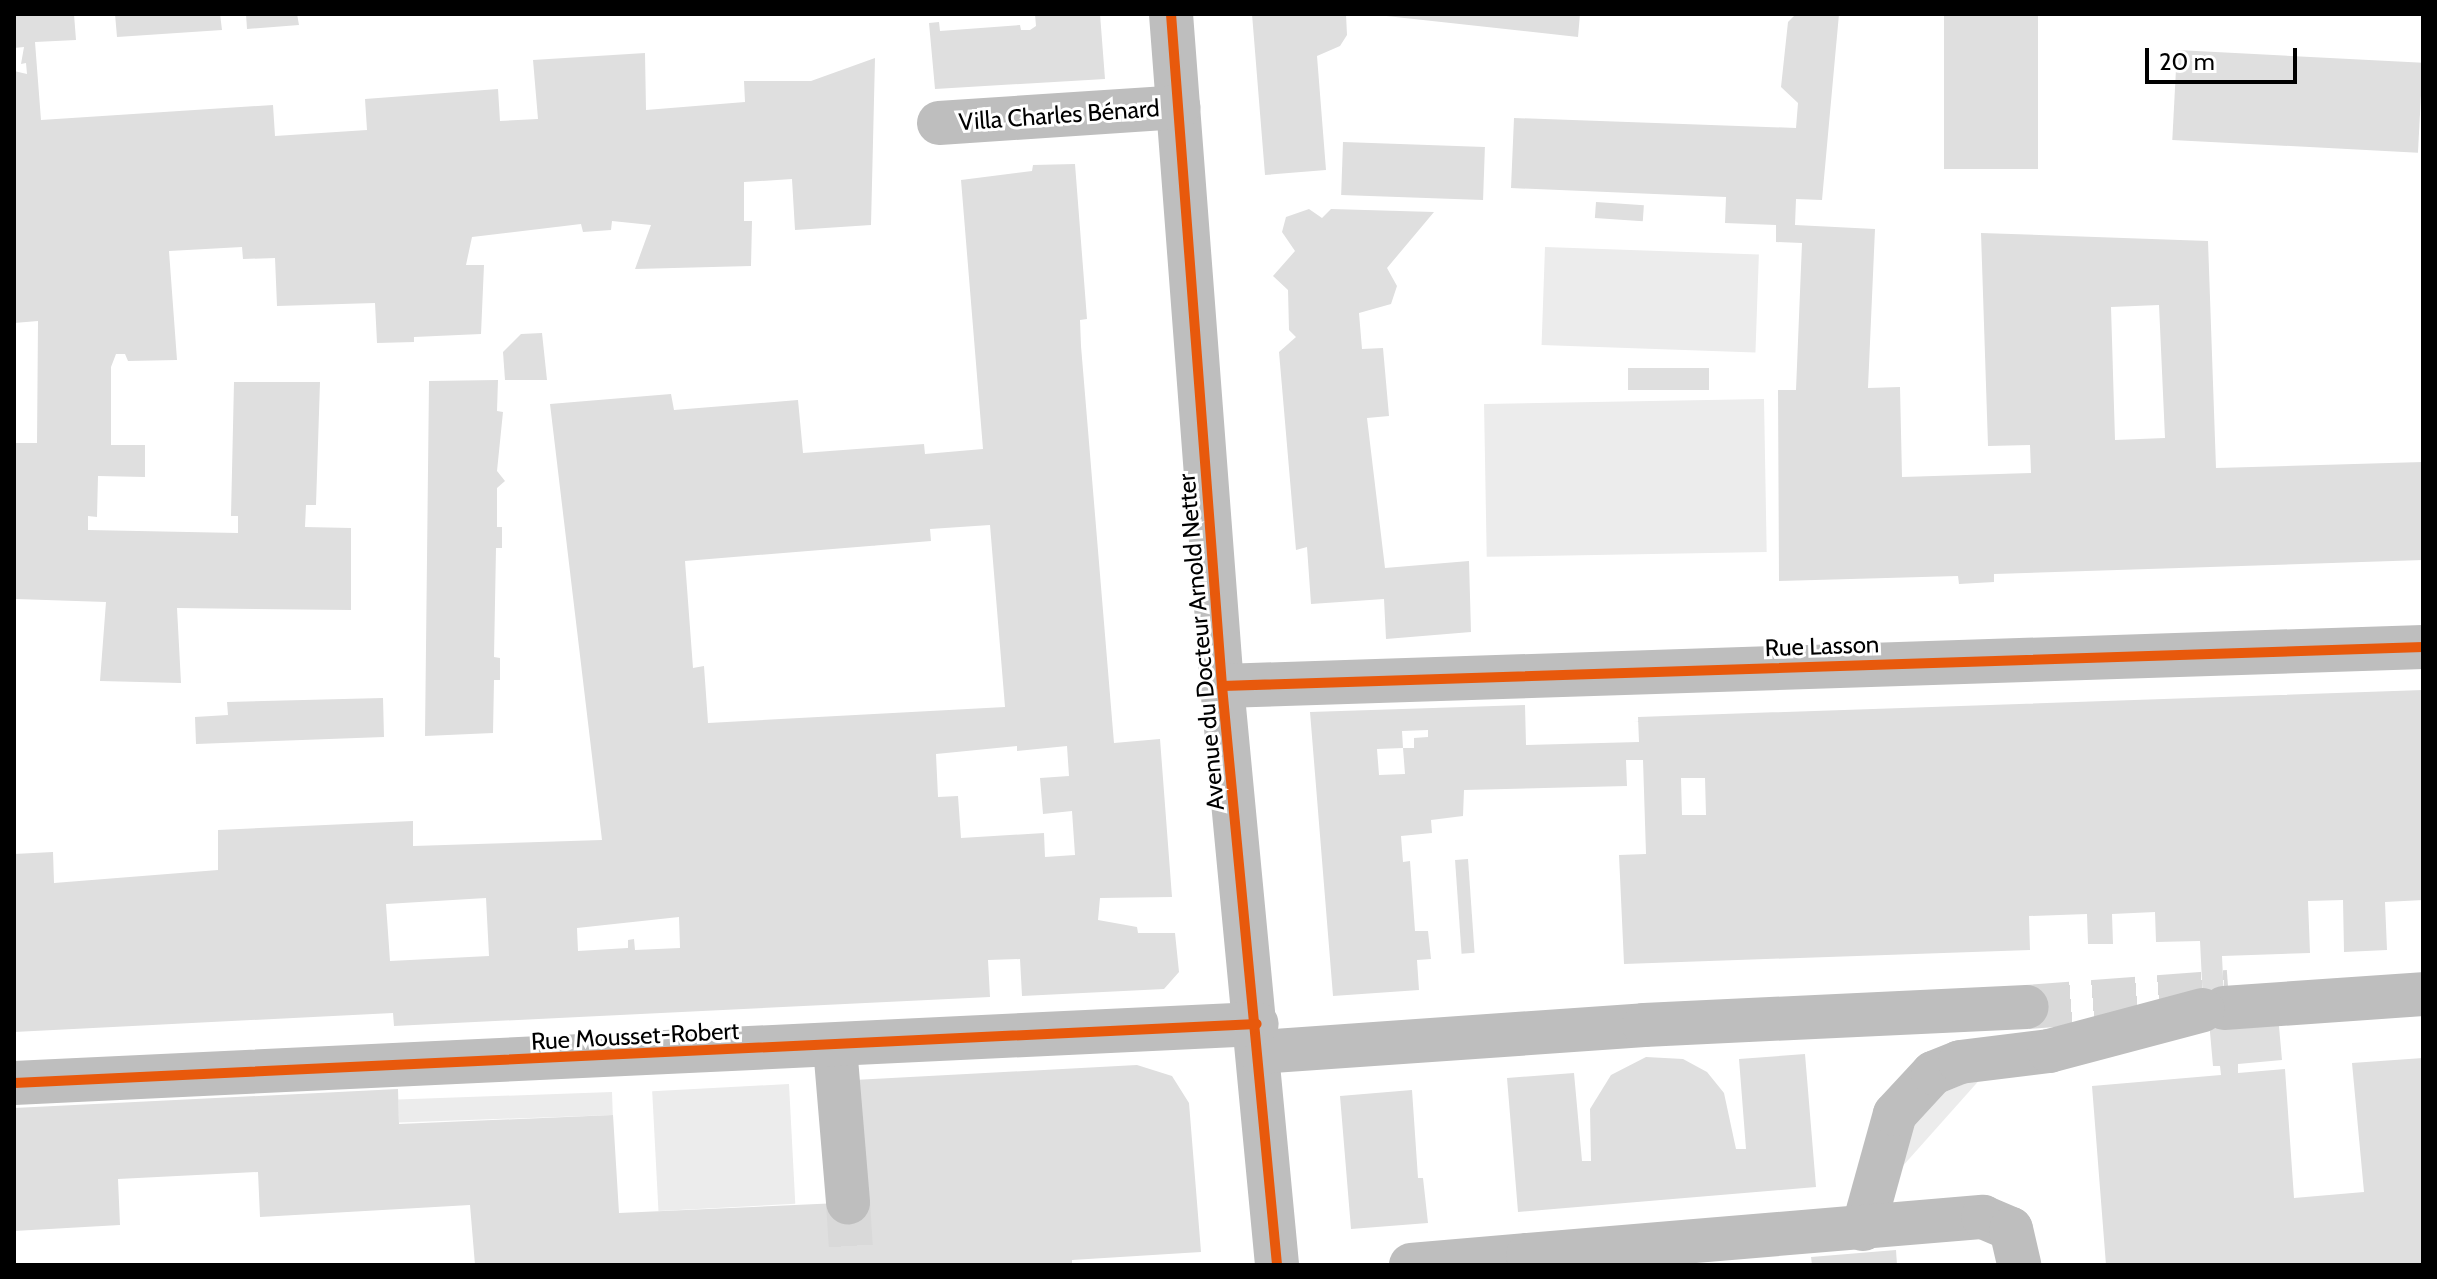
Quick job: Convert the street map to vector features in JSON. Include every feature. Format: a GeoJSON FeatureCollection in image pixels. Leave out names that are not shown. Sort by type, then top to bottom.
{"type":"FeatureCollection","features":[{"type":"Feature","properties":{"kind":"street","name":"Avenue du Docteur Arnold Netter"},"geometry":{"type":"LineString","coordinates":[[1171,14],[1222,686],[1258,1038],[1277,1265]]}},
{"type":"Feature","properties":{"kind":"street","name":"Villa Charles Bénard"},"geometry":{"type":"LineString","coordinates":[[939,123],[1178,107]]}},
{"type":"Feature","properties":{"kind":"street","name":"Rue Lasson"},"geometry":{"type":"LineString","coordinates":[[1222,686],[2423,647]]}},
{"type":"Feature","properties":{"kind":"street"},"geometry":{"type":"LineString","coordinates":[[1863,1229],[1895,1114],[1911,1092],[1933,1073],[1960,1062],[2049,1051],[2213,1009],[2423,994]]}},
{"type":"Feature","properties":{"kind":"street","name":"Rue Mousset-Robert"},"geometry":{"type":"LineString","coordinates":[[14,1083],[835,1047],[1258,1038],[1644,1025],[2027,1007]]}},
{"type":"Feature","properties":{"kind":"street"},"geometry":{"type":"LineString","coordinates":[[835,1047],[848,1202]]}},
{"type":"Feature","properties":{"kind":"street"},"geometry":{"type":"LineString","coordinates":[[1411,1265],[1773,1251],[1863,1229],[1983,1217],[2011,1229],[2019,1265]]}},
{"type":"Feature","properties":{"kind":"shaded area"},"geometry":{"type":"Polygon","coordinates":[[[1545,247],[1759,254],[1755,352],[1542,345],[1545,247]]]}},
{"type":"Feature","properties":{"kind":"shaded area"},"geometry":{"type":"Polygon","coordinates":[[[1764,399],[1767,552],[1487,557],[1484,404],[1764,399]]]}},
{"type":"Feature","properties":{"kind":"shaded area"},"geometry":{"type":"Polygon","coordinates":[[[1983,1076],[1893,1177],[1919,1103],[1983,1076]]]}},
{"type":"Feature","properties":{"kind":"shaded area"},"geometry":{"type":"Polygon","coordinates":[[[789,1084],[795,1204],[658,1211],[652,1091],[789,1084]]]}},
{"type":"Feature","properties":{"kind":"shaded area"},"geometry":{"type":"Polygon","coordinates":[[[612,1092],[613,1115],[399,1122],[398,1099],[612,1092]]]}},
{"type":"Feature","properties":{"kind":"building"},"geometry":{"type":"Polygon","coordinates":[[[14,14],[74,14],[76,40],[35,42],[41,120],[273,105],[275,136],[367,130],[365,99],[498,89],[500,121],[538,119],[533,60],[645,53],[646,110],[745,102],[744,81],[811,81],[875,58],[871,225],[795,230],[792,179],[744,182],[744,221],[752,221],[751,266],[635,269],[651,225],[612,221],[611,230],[583,232],[581,224],[472,237],[466,265],[484,265],[481,334],[414,337],[414,342],[377,343],[375,303],[277,306],[275,258],[243,259],[242,247],[169,251],[177,360],[128,361],[125,354],[116,354],[111,367],[111,445],[145,445],[145,477],[98,476],[97,517],[88,516],[88,530],[238,533],[238,516],[231,516],[234,382],[320,382],[316,505],[306,505],[305,527],[351,528],[351,610],[177,608],[181,683],[100,681],[106,602],[16,599],[14,443],[37,443],[38,321],[14,323],[14,71],[27,74],[26,63],[21,64],[24,47],[14,48],[14,14]]]}},
{"type":"Feature","properties":{"kind":"building"},"geometry":{"type":"Polygon","coordinates":[[[115,14],[220,14],[222,30],[117,37],[115,14]]]}},
{"type":"Feature","properties":{"kind":"building"},"geometry":{"type":"Polygon","coordinates":[[[246,14],[297,14],[299,25],[247,29],[246,14]]]}},
{"type":"Feature","properties":{"kind":"building"},"geometry":{"type":"Polygon","coordinates":[[[1035,14],[1100,14],[1105,79],[935,89],[929,23],[939,22],[940,31],[1020,25],[1021,30],[1030,30],[1036,26],[1035,14]]]}},
{"type":"Feature","properties":{"kind":"building"},"geometry":{"type":"Polygon","coordinates":[[[1252,14],[1346,14],[1347,35],[1340,46],[1317,56],[1326,170],[1265,175],[1252,14]]]}},
{"type":"Feature","properties":{"kind":"building"},"geometry":{"type":"Polygon","coordinates":[[[1368,14],[1580,14],[1578,37],[1368,14]]]}},
{"type":"Feature","properties":{"kind":"building"},"geometry":{"type":"Polygon","coordinates":[[[1796,14],[1839,14],[1822,200],[1796,199],[1795,225],[1875,229],[1868,388],[1900,387],[1902,477],[2031,473],[2030,445],[1988,446],[1981,233],[2208,241],[2216,468],[2423,462],[2423,560],[1994,574],[1994,582],[1959,584],[1958,576],[1779,581],[1778,390],[1796,390],[1802,243],[1776,242],[1776,225],[1725,223],[1726,197],[1511,188],[1514,118],[1796,128],[1798,103],[1781,87],[1788,22],[1796,14]],[[2159,305],[2111,307],[2115,440],[2165,438],[2159,305]]]}},
{"type":"Feature","properties":{"kind":"building"},"geometry":{"type":"Polygon","coordinates":[[[1944,14],[2038,14],[2038,169],[1944,169],[1944,14]]]}},
{"type":"Feature","properties":{"kind":"building"},"geometry":{"type":"Polygon","coordinates":[[[2177,50],[2423,63],[2418,153],[2172,140],[2177,50]]]}},
{"type":"Feature","properties":{"kind":"building"},"geometry":{"type":"Polygon","coordinates":[[[1343,142],[1485,147],[1483,200],[1341,195],[1343,142]]]}},
{"type":"Feature","properties":{"kind":"building"},"geometry":{"type":"Polygon","coordinates":[[[1075,164],[1087,319],[1080,320],[1081,346],[1114,743],[1160,739],[1172,897],[1100,898],[1098,920],[1137,927],[1138,933],[1175,933],[1179,972],[1164,989],[1022,996],[1020,959],[988,960],[990,997],[394,1026],[393,1013],[14,1032],[14,854],[53,852],[54,883],[218,870],[218,830],[413,821],[413,846],[602,840],[550,404],[671,394],[674,410],[798,400],[803,453],[924,444],[925,454],[983,449],[961,180],[1032,171],[1033,165],[1075,164]],[[990,525],[930,529],[931,541],[685,561],[693,668],[704,666],[708,723],[1005,707],[990,525]],[[1017,746],[936,754],[938,797],[958,796],[961,838],[1044,833],[1045,857],[1075,855],[1072,811],[1043,814],[1040,778],[1069,776],[1067,746],[1017,751],[1017,746]],[[486,898],[386,904],[390,961],[489,956],[486,898]],[[679,917],[577,928],[578,951],[628,948],[628,940],[634,939],[635,950],[680,948],[679,917]]]}},
{"type":"Feature","properties":{"kind":"building"},"geometry":{"type":"Polygon","coordinates":[[[1596,202],[1644,205],[1643,221],[1595,218],[1596,202]]]}},
{"type":"Feature","properties":{"kind":"building"},"geometry":{"type":"Polygon","coordinates":[[[1309,209],[1322,218],[1331,209],[1434,212],[1387,268],[1397,286],[1391,304],[1359,313],[1362,349],[1383,348],[1389,416],[1367,418],[1385,568],[1469,561],[1471,632],[1386,639],[1384,599],[1311,604],[1307,547],[1296,550],[1279,352],[1296,337],[1289,330],[1288,290],[1273,276],[1295,251],[1282,232],[1286,217],[1309,209]]]}},
{"type":"Feature","properties":{"kind":"building"},"geometry":{"type":"Polygon","coordinates":[[[542,333],[547,380],[505,380],[503,352],[521,334],[542,333]]]}},
{"type":"Feature","properties":{"kind":"building"},"geometry":{"type":"Polygon","coordinates":[[[1628,368],[1709,368],[1709,390],[1628,390],[1628,368]]]}},
{"type":"Feature","properties":{"kind":"building"},"geometry":{"type":"Polygon","coordinates":[[[498,380],[497,411],[503,412],[497,471],[505,481],[497,488],[497,527],[502,527],[502,548],[496,548],[494,657],[500,658],[500,680],[494,680],[493,733],[425,736],[429,381],[498,380]]]}},
{"type":"Feature","properties":{"kind":"building"},"geometry":{"type":"Polygon","coordinates":[[[2423,690],[2423,900],[2385,902],[2387,950],[2344,952],[2343,900],[2308,901],[2310,953],[2222,956],[2225,1020],[2278,1015],[2282,1060],[2238,1064],[2238,1073],[2285,1069],[2294,1198],[2364,1192],[2352,1063],[2423,1058],[2423,1265],[2106,1265],[2092,1086],[2221,1075],[2220,1066],[2213,1066],[2209,1021],[2204,1022],[2200,941],[2156,942],[2155,912],[2112,914],[2113,944],[2088,944],[2087,914],[2029,916],[2030,950],[1624,964],[1619,855],[1646,854],[1643,760],[1626,760],[1627,786],[1464,790],[1463,816],[1431,820],[1432,833],[1401,836],[1403,862],[1410,861],[1415,931],[1428,931],[1431,959],[1417,960],[1419,990],[1333,996],[1310,712],[1525,705],[1526,745],[1639,742],[1638,717],[2423,690]],[[1428,730],[1402,731],[1403,748],[1414,748],[1414,738],[1428,737],[1428,730]],[[1403,748],[1377,749],[1379,775],[1405,774],[1403,748]],[[1681,778],[1682,815],[1706,815],[1705,778],[1681,778]]]}},
{"type":"Feature","properties":{"kind":"building"},"geometry":{"type":"Polygon","coordinates":[[[383,698],[384,737],[196,744],[195,717],[228,715],[227,702],[383,698]]]}},
{"type":"Feature","properties":{"kind":"building"},"geometry":{"type":"Polygon","coordinates":[[[1468,859],[1475,953],[1462,954],[1455,860],[1468,859]]]}},
{"type":"Feature","properties":{"kind":"building"},"geometry":{"type":"Polygon","coordinates":[[[1805,1054],[1816,1187],[1518,1212],[1507,1078],[1574,1073],[1582,1161],[1591,1161],[1590,1109],[1611,1075],[1646,1057],[1683,1059],[1707,1072],[1724,1093],[1736,1149],[1746,1149],[1739,1059],[1805,1054]]]}},
{"type":"Feature","properties":{"kind":"building"},"geometry":{"type":"Polygon","coordinates":[[[1137,1065],[1172,1076],[1189,1103],[1201,1252],[1072,1260],[1072,1265],[475,1265],[470,1205],[260,1217],[258,1172],[118,1179],[120,1225],[14,1231],[14,1108],[398,1089],[399,1124],[613,1115],[619,1213],[861,1202],[854,1080],[1137,1065]]]}},
{"type":"Feature","properties":{"kind":"building"},"geometry":{"type":"Polygon","coordinates":[[[1412,1090],[1418,1178],[1423,1178],[1428,1223],[1351,1229],[1340,1096],[1412,1090]]]}},
{"type":"Feature","properties":{"kind":"building"},"geometry":{"type":"Polygon","coordinates":[[[1896,1250],[1897,1265],[1812,1265],[1811,1257],[1896,1250]]]}},
{"type":"Feature","properties":{"kind":"tunnel"},"geometry":{"type":"LineString","coordinates":[[2027,1007],[2228,992]]}},
{"type":"Feature","properties":{"kind":"tunnel"},"geometry":{"type":"LineString","coordinates":[[848,1202],[852,1265]]}},
{"type":"Feature","properties":{"kind":"cycle path"},"geometry":{"type":"LineString","coordinates":[[1171,14],[1222,686],[1277,1265]]}},
{"type":"Feature","properties":{"kind":"cycle path"},"geometry":{"type":"LineString","coordinates":[[1222,686],[2423,647]]}},
{"type":"Feature","properties":{"kind":"cycle path"},"geometry":{"type":"LineString","coordinates":[[14,1083],[1257,1024]]}}]}
